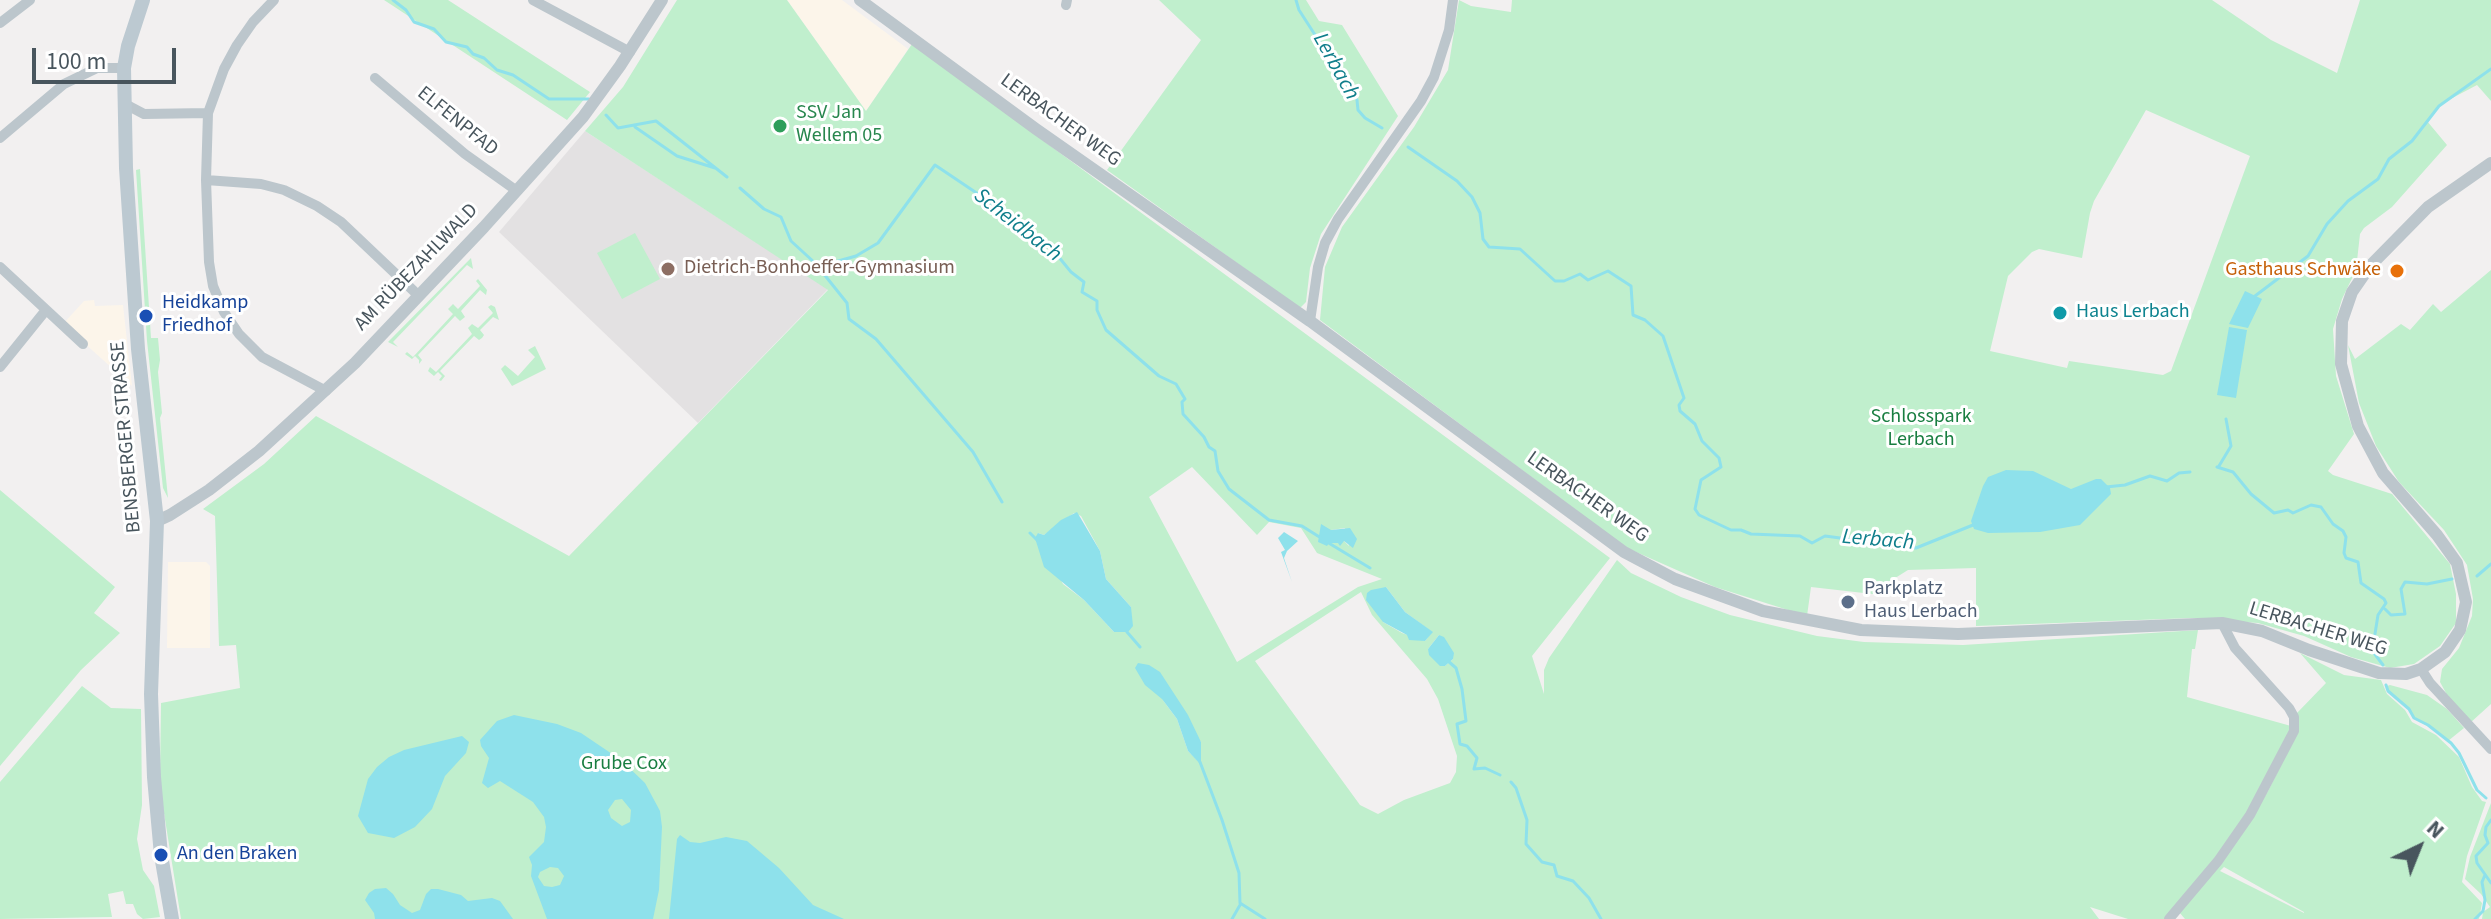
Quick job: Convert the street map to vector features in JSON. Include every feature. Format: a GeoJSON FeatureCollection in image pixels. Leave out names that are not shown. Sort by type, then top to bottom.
{"type":"FeatureCollection","features":[{"type":"Feature","properties":{"kind":"main road","name":"BENSBERGER STRASSE"},"geometry":{"type":"LineString","coordinates":[[143,0],[124,68],[125,125],[132,281],[157,521],[152,736],[159,836],[172,919]]}},
{"type":"Feature","properties":{"kind":"street"},"geometry":{"type":"LineString","coordinates":[[0,23],[30,0]]}},
{"type":"Feature","properties":{"kind":"street"},"geometry":{"type":"LineString","coordinates":[[274,0],[237,45],[224,69],[208,113],[206,180],[209,262],[213,286],[224,312],[239,334],[262,357],[326,391]]}},
{"type":"Feature","properties":{"kind":"street"},"geometry":{"type":"LineString","coordinates":[[533,0],[625,50]]}},
{"type":"Feature","properties":{"kind":"street","name":"AM RÜBEZAHLWALD"},"geometry":{"type":"LineString","coordinates":[[157,521],[209,490],[259,451],[326,391],[419,296],[583,117],[625,50],[662,0]]}},
{"type":"Feature","properties":{"kind":"street","name":"LERBACHER WEG"},"geometry":{"type":"LineString","coordinates":[[860,0],[1026,122],[1310,321],[1624,552],[1675,579],[1763,611],[1861,630],[1958,634],[2222,623],[2262,631],[2379,673],[2406,674],[2421,669]]}},
{"type":"Feature","properties":{"kind":"street"},"geometry":{"type":"LineString","coordinates":[[1310,321],[1325,243],[1338,219],[1428,89],[1446,42],[1453,0]]}},
{"type":"Feature","properties":{"kind":"street"},"geometry":{"type":"LineString","coordinates":[[1,133],[64,84],[97,68],[124,68]]}},
{"type":"Feature","properties":{"kind":"street","name":"ELFENPFAD"},"geometry":{"type":"LineString","coordinates":[[375,78],[465,154],[517,191]]}},
{"type":"Feature","properties":{"kind":"street"},"geometry":{"type":"LineString","coordinates":[[125,104],[144,114],[208,113]]}},
{"type":"Feature","properties":{"kind":"street"},"geometry":{"type":"LineString","coordinates":[[125,125],[144,114]]}},
{"type":"Feature","properties":{"kind":"street"},"geometry":{"type":"LineString","coordinates":[[2491,163],[2428,207],[2370,266],[2352,292],[2342,321],[2341,364],[2358,426],[2369,451],[2383,473],[2457,563],[2466,602],[2460,630],[2445,652],[2421,669],[2430,683],[2491,749]]}},
{"type":"Feature","properties":{"kind":"street"},"geometry":{"type":"LineString","coordinates":[[206,180],[261,184],[284,190],[317,206],[341,222],[419,296]]}},
{"type":"Feature","properties":{"kind":"street"},"geometry":{"type":"LineString","coordinates":[[0,267],[83,344]]}},
{"type":"Feature","properties":{"kind":"street"},"geometry":{"type":"LineString","coordinates":[[0,367],[46,310]]}},
{"type":"Feature","properties":{"kind":"street"},"geometry":{"type":"LineString","coordinates":[[2169,919],[2218,861],[2250,815],[2267,787],[2295,725],[2289,708],[2235,648],[2222,623]]}},
{"type":"Feature","properties":{"kind":"shaded area"},"geometry":{"type":"Polygon","coordinates":[[[787,0],[842,0],[908,49],[866,111],[787,0]]]}},
{"type":"Feature","properties":{"kind":"shaded area","name":"Dietrich-Bonhoeffer-Gymnasium"},"geometry":{"type":"Polygon","coordinates":[[[585,131],[828,289],[698,423],[499,232],[585,131]]]}},
{"type":"Feature","properties":{"kind":"shaded area"},"geometry":{"type":"Polygon","coordinates":[[[94,300],[95,306],[123,305],[132,386],[63,324],[84,301],[94,300]]]}},
{"type":"Feature","properties":{"kind":"shaded area"},"geometry":{"type":"Polygon","coordinates":[[[168,562],[206,562],[210,566],[210,648],[167,648],[168,562]]]}},
{"type":"Feature","properties":{"kind":"green space"},"geometry":{"type":"Polygon","coordinates":[[[384,0],[448,0],[590,92],[567,120],[384,0]]]}},
{"type":"Feature","properties":{"kind":"green space","name":"Grube Cox"},"geometry":{"type":"Polygon","coordinates":[[[677,0],[787,0],[866,111],[912,44],[1610,558],[1532,656],[1544,694],[1544,670],[1549,658],[1617,560],[1631,573],[1681,597],[1730,615],[1817,636],[1864,642],[1963,645],[2198,630],[2195,649],[2192,649],[2187,697],[2291,726],[2264,788],[2214,861],[2167,919],[2128,919],[2090,907],[2099,919],[181,919],[160,776],[161,703],[240,688],[236,645],[219,646],[215,516],[203,509],[264,464],[316,416],[569,556],[828,290],[585,131],[623,87],[677,0]],[[1192,467],[1149,497],[1237,662],[1358,587],[1382,579],[1317,553],[1301,528],[1269,522],[1257,535],[1192,467]],[[1074,513],[1044,535],[1038,533],[1063,584],[1084,600],[1114,632],[1131,607],[1106,579],[1100,551],[1081,516],[1074,513]],[[1345,528],[1331,530],[1329,543],[1344,541],[1349,546],[1345,528]],[[1386,587],[1383,622],[1425,641],[1432,632],[1405,612],[1386,587]],[[1361,592],[1255,661],[1360,805],[1378,814],[1404,800],[1450,783],[1456,772],[1457,756],[1438,699],[1427,679],[1372,615],[1361,592]],[[1439,635],[1428,649],[1445,666],[1453,659],[1439,635]],[[1162,699],[1177,719],[1188,751],[1201,764],[1201,742],[1162,699]]]}},
{"type":"Feature","properties":{"kind":"green space"},"geometry":{"type":"Polygon","coordinates":[[[1159,0],[1306,0],[1319,21],[1342,25],[1398,116],[1321,234],[1310,268],[1306,302],[1300,308],[1107,170],[1201,40],[1159,0]]]}},
{"type":"Feature","properties":{"kind":"green space","name":"Schlosspark Lerbach"},"geometry":{"type":"Polygon","coordinates":[[[1459,0],[1471,6],[1511,12],[1512,0],[2212,0],[2271,40],[2337,73],[2360,0],[2491,0],[2491,101],[2477,85],[2441,104],[2427,121],[2447,145],[2392,207],[2360,234],[2356,270],[2342,299],[2333,329],[2336,376],[2354,434],[2328,471],[2392,494],[2450,564],[2456,594],[2456,623],[2440,646],[2414,664],[2390,668],[2351,657],[2304,636],[2258,623],[2192,618],[1976,626],[1976,568],[1908,570],[1892,580],[1890,596],[1811,587],[1807,616],[1715,587],[1627,548],[1320,320],[1325,267],[1342,227],[1414,127],[1448,70],[1459,0]],[[2146,110],[2094,201],[2082,258],[2039,249],[2008,276],[1990,351],[2067,368],[2069,361],[2163,375],[2171,371],[2250,156],[2146,110]]]}},
{"type":"Feature","properties":{"kind":"green space"},"geometry":{"type":"Polygon","coordinates":[[[140,169],[151,338],[158,338],[160,360],[160,418],[168,498],[163,488],[147,341],[136,170],[140,169]]]}},
{"type":"Feature","properties":{"kind":"green space"},"geometry":{"type":"Polygon","coordinates":[[[635,233],[660,279],[622,299],[597,253],[635,233]]]}},
{"type":"Feature","properties":{"kind":"green space"},"geometry":{"type":"Polygon","coordinates":[[[471,258],[473,269],[467,265],[393,342],[398,347],[388,342],[471,258]]]}},
{"type":"Feature","properties":{"kind":"green space"},"geometry":{"type":"Polygon","coordinates":[[[2491,270],[2491,704],[2470,723],[2443,696],[2446,693],[2440,682],[2442,669],[2459,648],[2472,616],[2473,599],[2467,565],[2444,530],[2399,482],[2376,446],[2359,403],[2348,345],[2355,359],[2401,324],[2410,330],[2433,304],[2441,312],[2491,270]]]}},
{"type":"Feature","properties":{"kind":"green space"},"geometry":{"type":"Polygon","coordinates":[[[478,279],[487,290],[486,295],[480,290],[461,311],[465,317],[460,321],[455,316],[418,355],[422,360],[419,364],[415,356],[412,359],[405,354],[407,352],[413,357],[453,314],[448,309],[453,304],[458,309],[480,286],[476,281],[478,279]]]}},
{"type":"Feature","properties":{"kind":"green space"},"geometry":{"type":"Polygon","coordinates":[[[488,307],[495,307],[499,320],[493,317],[480,330],[484,335],[479,340],[474,336],[440,371],[445,376],[439,380],[442,376],[438,372],[434,376],[428,371],[430,367],[436,372],[472,334],[468,328],[472,324],[478,328],[493,313],[488,307]]]}},
{"type":"Feature","properties":{"kind":"green space"},"geometry":{"type":"Polygon","coordinates":[[[535,346],[546,369],[512,386],[501,369],[505,365],[518,376],[535,357],[528,350],[535,346]]]}},
{"type":"Feature","properties":{"kind":"green space"},"geometry":{"type":"Polygon","coordinates":[[[0,490],[115,587],[94,613],[120,633],[81,670],[0,766],[0,490]]]}},
{"type":"Feature","properties":{"kind":"green space"},"geometry":{"type":"Polygon","coordinates":[[[2300,653],[2344,675],[2381,680],[2387,694],[2405,710],[2412,722],[2436,735],[2459,757],[2472,787],[2486,802],[2467,856],[2462,882],[2482,903],[2479,919],[2185,919],[2179,912],[2251,819],[2294,739],[2299,722],[2297,713],[2326,683],[2300,653]],[[2224,867],[2220,871],[2304,913],[2224,867]]]}},
{"type":"Feature","properties":{"kind":"green space"},"geometry":{"type":"Polygon","coordinates":[[[82,686],[111,708],[141,709],[142,805],[137,839],[143,870],[154,886],[160,917],[143,919],[133,904],[126,904],[123,891],[108,894],[112,917],[0,919],[0,782],[82,686]]]}},
{"type":"Feature","properties":{"kind":"green space"},"geometry":{"type":"Polygon","coordinates":[[[2387,686],[2427,695],[2447,709],[2464,728],[2448,741],[2415,719],[2407,707],[2389,693],[2387,686]]]}},
{"type":"Feature","properties":{"kind":"green space"},"geometry":{"type":"Polygon","coordinates":[[[2491,803],[2491,919],[2482,919],[2483,912],[2490,907],[2465,879],[2491,803]]]}},
{"type":"Feature","properties":{"kind":"water"},"geometry":{"type":"Polygon","coordinates":[[[2245,291],[2262,299],[2248,328],[2229,324],[2245,291]]]}},
{"type":"Feature","properties":{"kind":"water"},"geometry":{"type":"Polygon","coordinates":[[[2229,327],[2247,330],[2236,398],[2217,395],[2229,327]]]}},
{"type":"Feature","properties":{"kind":"water"},"geometry":{"type":"Polygon","coordinates":[[[2006,470],[2033,471],[2071,489],[2101,479],[2110,488],[2111,494],[2080,525],[2040,532],[1988,533],[1974,529],[1971,521],[1983,486],[1988,477],[2006,470]]]}},
{"type":"Feature","properties":{"kind":"water"},"geometry":{"type":"Polygon","coordinates":[[[1077,512],[1100,551],[1106,579],[1131,607],[1133,626],[1128,632],[1114,632],[1084,600],[1044,567],[1035,538],[1038,533],[1044,535],[1061,520],[1077,512]]]}},
{"type":"Feature","properties":{"kind":"water"},"geometry":{"type":"Polygon","coordinates":[[[1321,524],[1331,530],[1350,528],[1357,539],[1353,548],[1344,541],[1340,546],[1338,543],[1327,546],[1318,542],[1321,524]]]}},
{"type":"Feature","properties":{"kind":"water"},"geometry":{"type":"Polygon","coordinates":[[[1284,532],[1298,541],[1284,558],[1292,582],[1281,552],[1285,550],[1278,538],[1284,532]]]}},
{"type":"Feature","properties":{"kind":"water"},"geometry":{"type":"Polygon","coordinates":[[[1386,587],[1405,612],[1433,632],[1425,641],[1409,640],[1407,635],[1383,622],[1366,600],[1371,590],[1386,587]]]}},
{"type":"Feature","properties":{"kind":"water"},"geometry":{"type":"Polygon","coordinates":[[[1439,635],[1444,637],[1454,653],[1453,659],[1445,666],[1440,666],[1429,655],[1428,649],[1439,635]]]}},
{"type":"Feature","properties":{"kind":"water"},"geometry":{"type":"Polygon","coordinates":[[[1138,663],[1160,672],[1188,715],[1201,742],[1201,765],[1188,751],[1177,719],[1162,699],[1145,685],[1135,668],[1138,663]]]}},
{"type":"Feature","properties":{"kind":"water"},"geometry":{"type":"Polygon","coordinates":[[[514,715],[557,724],[581,733],[621,760],[645,783],[660,811],[662,827],[659,890],[653,919],[547,919],[531,876],[529,857],[544,842],[544,817],[533,802],[500,781],[488,788],[482,783],[489,758],[480,740],[497,721],[514,715]],[[622,799],[615,800],[608,810],[611,818],[622,826],[630,822],[631,810],[622,799]],[[550,867],[540,872],[538,877],[544,886],[560,885],[564,876],[558,868],[550,867]]]}},
{"type":"Feature","properties":{"kind":"water"},"geometry":{"type":"Polygon","coordinates":[[[462,736],[469,742],[466,753],[445,776],[432,809],[415,827],[394,838],[368,833],[358,816],[368,779],[377,767],[404,750],[462,736]]]}},
{"type":"Feature","properties":{"kind":"water"},"geometry":{"type":"Polygon","coordinates":[[[680,835],[690,842],[700,843],[726,837],[747,841],[779,868],[813,905],[844,919],[669,919],[677,839],[680,835]]]}},
{"type":"Feature","properties":{"kind":"water"},"geometry":{"type":"Polygon","coordinates":[[[386,888],[400,905],[412,913],[420,910],[431,889],[438,889],[461,895],[468,901],[492,898],[500,901],[513,919],[375,919],[365,900],[375,889],[386,888]]]}},
{"type":"Feature","properties":{"kind":"waterway","name":"Scheidbach"},"geometry":{"type":"LineString","coordinates":[[393,0],[406,10],[414,22],[434,29],[446,42],[467,47],[497,70],[513,75],[549,99],[589,99]]}},
{"type":"Feature","properties":{"kind":"waterway","name":"Lerbach"},"geometry":{"type":"LineString","coordinates":[[1296,0],[1299,10],[1357,100],[1358,110],[1382,128]]}},
{"type":"Feature","properties":{"kind":"waterway"},"geometry":{"type":"LineString","coordinates":[[2255,296],[2308,256],[2327,224],[2348,201],[2378,179],[2389,159],[2412,141],[2439,106],[2491,69]]}},
{"type":"Feature","properties":{"kind":"waterway","name":"Scheidbach"},"geometry":{"type":"LineString","coordinates":[[606,115],[618,128],[656,121],[727,177]]}},
{"type":"Feature","properties":{"kind":"waterway","name":"Scheidbach"},"geometry":{"type":"LineString","coordinates":[[635,127],[677,156],[715,168]]}},
{"type":"Feature","properties":{"kind":"waterway","name":"Lerbach"},"geometry":{"type":"LineString","coordinates":[[1408,147],[1457,181],[1472,197],[1480,213],[1483,239],[1489,247],[1520,249],[1555,281],[1564,281],[1580,274],[1588,280],[1608,271],[1631,286],[1633,315],[1645,320],[1663,336],[1684,398],[1679,405],[1680,411],[1695,424],[1702,441],[1719,458],[1721,467],[1701,480],[1695,509],[1699,515],[1731,530],[1751,534],[1800,536],[1812,543],[1825,536],[1916,548],[1973,525]]}},
{"type":"Feature","properties":{"kind":"waterway","name":"Scheidbach"},"geometry":{"type":"LineString","coordinates":[[740,188],[764,209],[781,217],[791,241],[815,263],[824,265],[856,256],[878,243],[935,165],[990,202],[1010,222],[1053,250],[1084,282],[1082,292],[1097,301],[1097,310],[1106,330],[1159,376],[1176,384],[1185,399],[1182,402],[1183,414],[1215,451],[1218,471],[1229,489],[1269,520],[1302,526],[1321,538]]}},
{"type":"Feature","properties":{"kind":"waterway"},"geometry":{"type":"LineString","coordinates":[[815,263],[847,303],[849,319],[876,339],[973,452],[1002,502]]}},
{"type":"Feature","properties":{"kind":"waterway"},"geometry":{"type":"LineString","coordinates":[[2219,466],[2231,446],[2226,419]]}},
{"type":"Feature","properties":{"kind":"waterway","name":"Lerbach"},"geometry":{"type":"LineString","coordinates":[[2217,467],[2233,472],[2251,494],[2274,513],[2288,510],[2293,513],[2311,505],[2321,507],[2333,524],[2343,531],[2346,558],[2358,562],[2361,583],[2386,603],[2378,615],[2374,640],[2374,653],[2383,665]]}},
{"type":"Feature","properties":{"kind":"waterway","name":"Lerbach"},"geometry":{"type":"LineString","coordinates":[[2106,487],[2125,485],[2150,476],[2167,481],[2179,473],[2190,472]]}},
{"type":"Feature","properties":{"kind":"waterway"},"geometry":{"type":"LineString","coordinates":[[1030,533],[1038,541]]}},
{"type":"Feature","properties":{"kind":"waterway","name":"Scheidbach"},"geometry":{"type":"LineString","coordinates":[[1327,542],[1370,568]]}},
{"type":"Feature","properties":{"kind":"waterway"},"geometry":{"type":"LineString","coordinates":[[2477,576],[2491,564]]}},
{"type":"Feature","properties":{"kind":"waterway"},"geometry":{"type":"LineString","coordinates":[[2385,609],[2391,615],[2405,614],[2401,589],[2405,582],[2427,584],[2452,579]]}},
{"type":"Feature","properties":{"kind":"waterway"},"geometry":{"type":"LineString","coordinates":[[1127,632],[1140,647]]}},
{"type":"Feature","properties":{"kind":"waterway"},"geometry":{"type":"LineString","coordinates":[[1448,661],[1456,668],[1462,689],[1466,721],[1457,724],[1460,744],[1467,746],[1477,758],[1474,769],[1485,768],[1500,775]]}},
{"type":"Feature","properties":{"kind":"waterway","name":"Lerbach"},"geometry":{"type":"LineString","coordinates":[[2386,685],[2414,718],[2451,743],[2477,790],[2486,798]]}},
{"type":"Feature","properties":{"kind":"waterway"},"geometry":{"type":"LineString","coordinates":[[1200,762],[1239,873],[1240,903],[1265,919]]}},
{"type":"Feature","properties":{"kind":"waterway"},"geometry":{"type":"LineString","coordinates":[[1511,782],[1527,820],[1526,844],[1542,862],[1554,865],[1557,876],[1573,881],[1589,898],[1601,919]]}},
{"type":"Feature","properties":{"kind":"waterway","name":"Lerbach"},"geometry":{"type":"LineString","coordinates":[[2491,820],[2486,827],[2488,843],[2476,856],[2477,863],[2491,883]]}},
{"type":"Feature","properties":{"kind":"waterway"},"geometry":{"type":"LineString","coordinates":[[2475,919],[2483,911],[2482,882],[2485,875]]}},
{"type":"Feature","properties":{"kind":"waterway"},"geometry":{"type":"LineString","coordinates":[[1232,919],[1240,905]]}},
{"type":"Feature","properties":{"kind":"place","name":"SSV Jan Wellem 05"},"geometry":{"type":"Point","coordinates":[780,126]}},
{"type":"Feature","properties":{"kind":"place","name":"Dietrich-Bonhoeffer-Gymnasium"},"geometry":{"type":"Point","coordinates":[668,269]}},
{"type":"Feature","properties":{"kind":"place","name":"Gasthaus Schwäke"},"geometry":{"type":"Point","coordinates":[2397,271]}},
{"type":"Feature","properties":{"kind":"place","name":"Haus Lerbach"},"geometry":{"type":"Point","coordinates":[2060,313]}},
{"type":"Feature","properties":{"kind":"place","name":"Heidkamp Friedhof"},"geometry":{"type":"Point","coordinates":[146,316]}},
{"type":"Feature","properties":{"kind":"place","name":"Parkplatz Haus Lerbach"},"geometry":{"type":"Point","coordinates":[1848,602]}},
{"type":"Feature","properties":{"kind":"place","name":"An den Braken"},"geometry":{"type":"Point","coordinates":[161,855]}}]}
